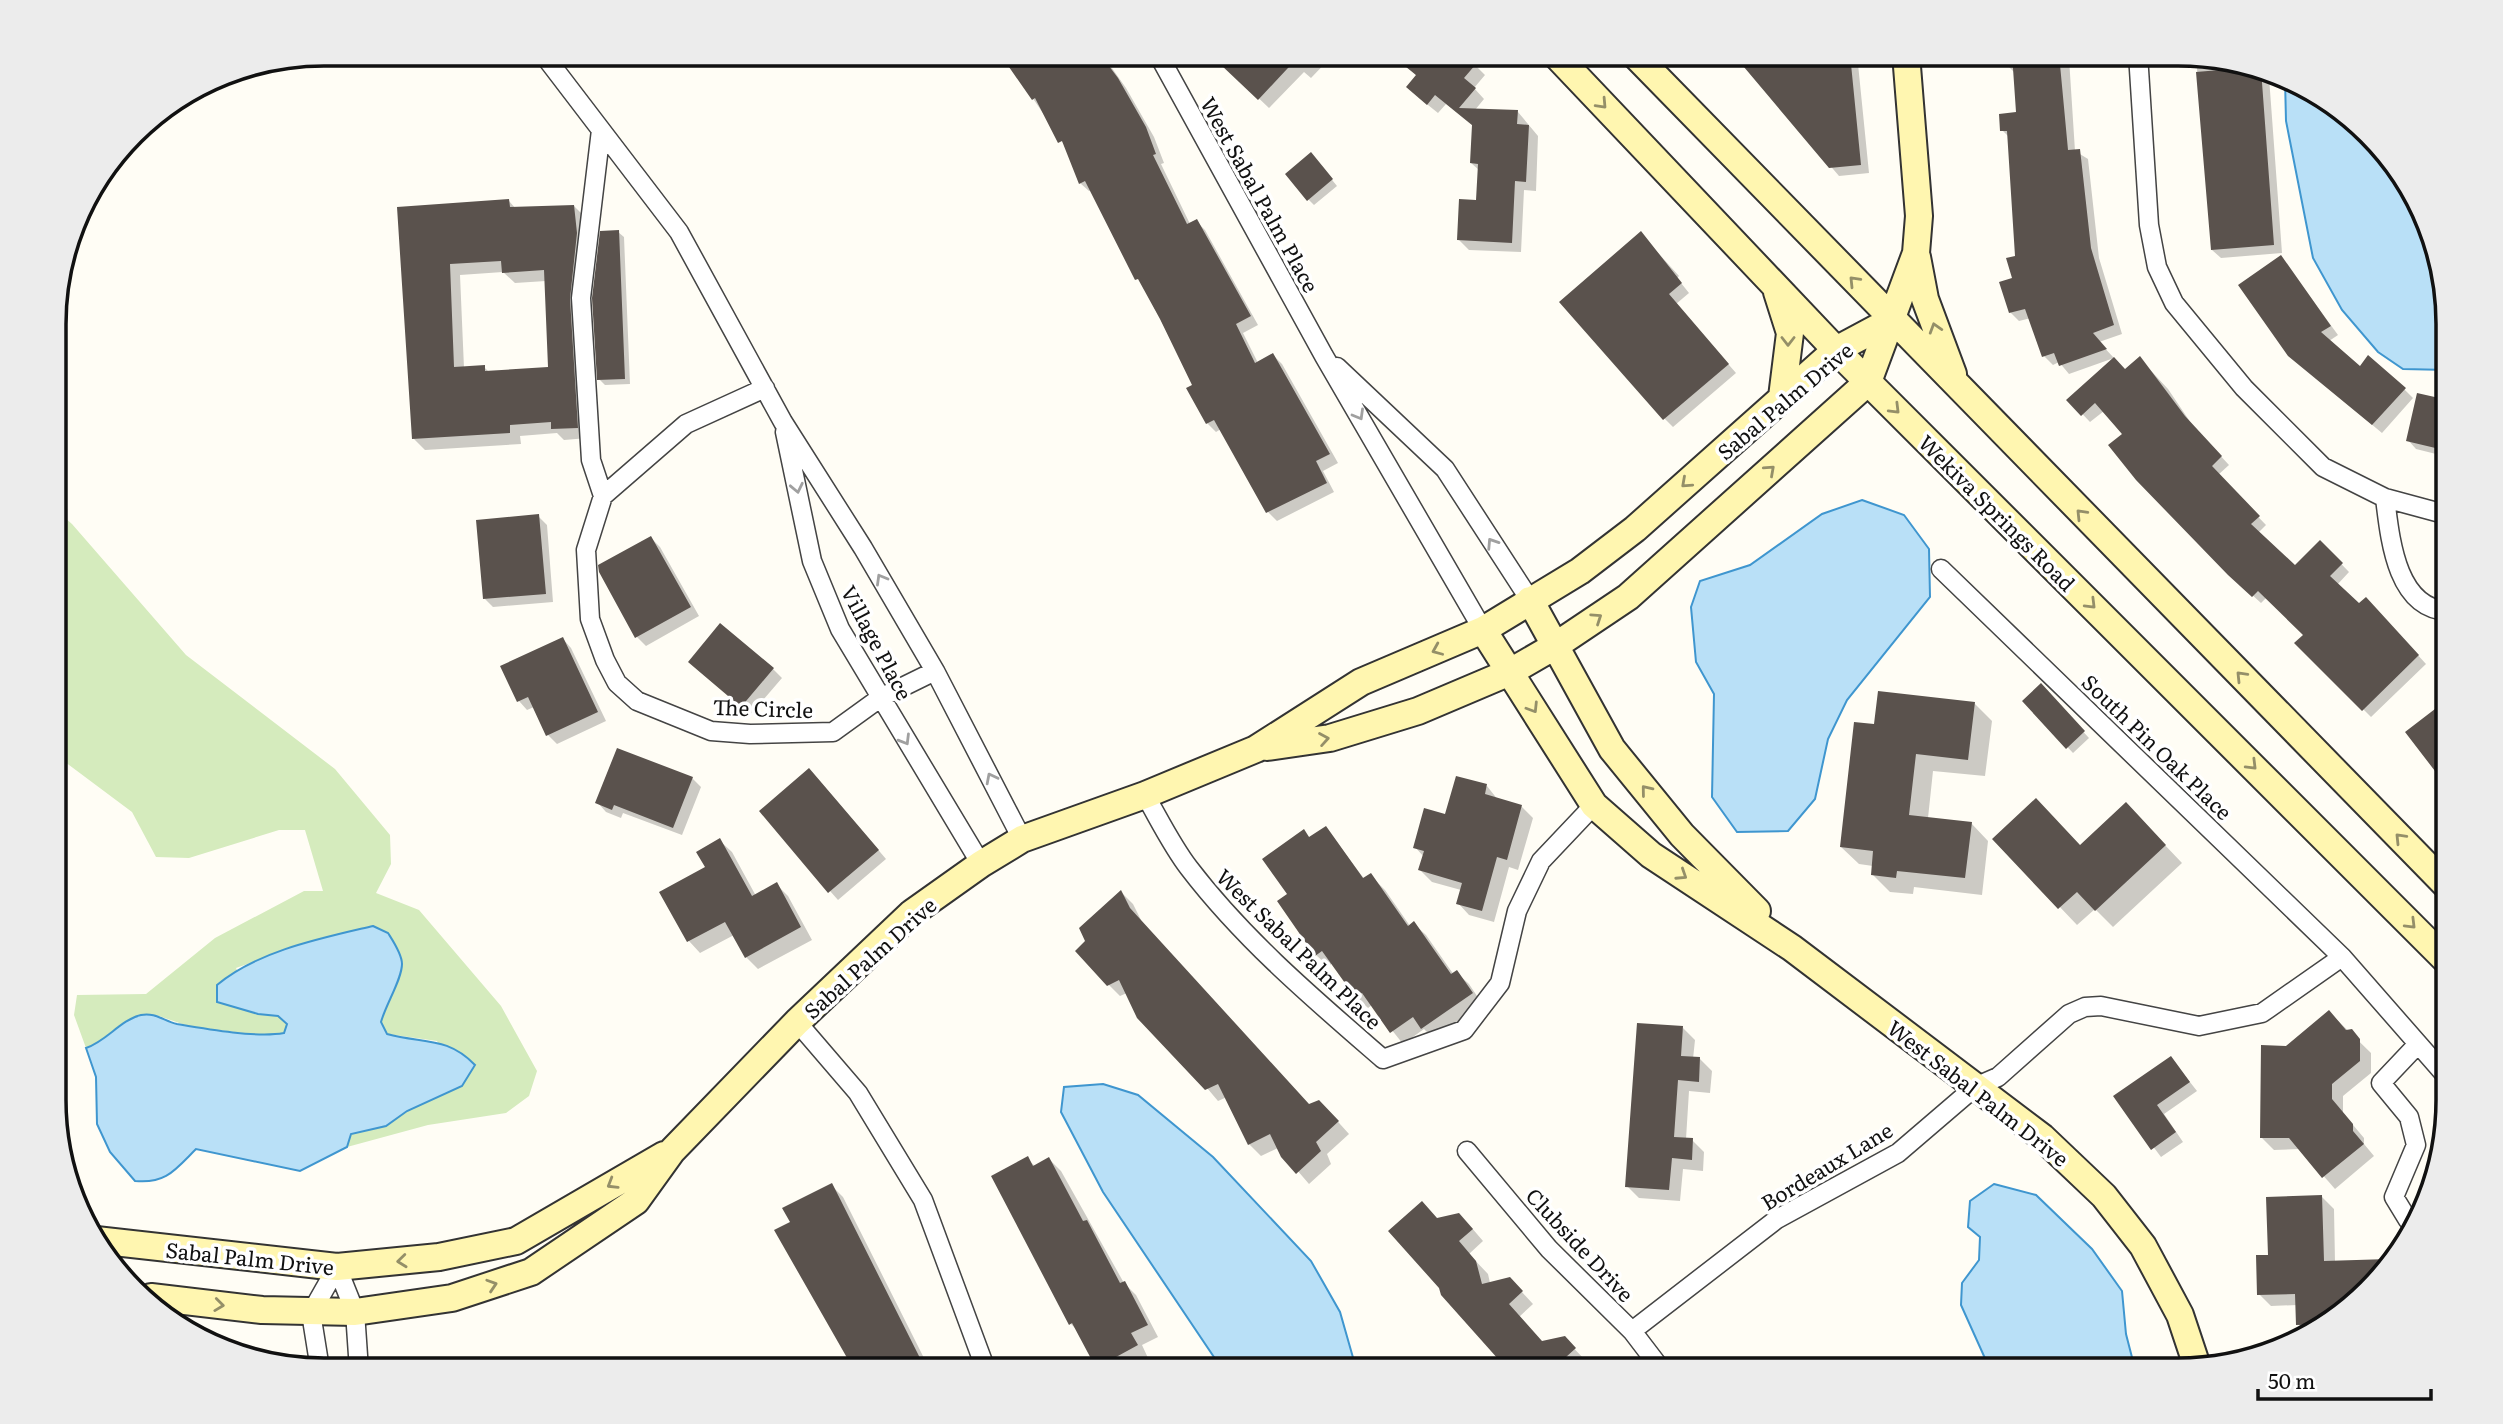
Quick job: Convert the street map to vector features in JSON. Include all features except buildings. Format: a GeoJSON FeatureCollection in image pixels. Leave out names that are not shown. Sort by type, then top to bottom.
{"type":"FeatureCollection","features":[{"type":"Feature","properties":{"kind":"street","name":"Village Place"},"geometry":{"type":"LineString","coordinates":[[552,66],[679,232],[783,422],[863,548],[935,671],[1022,839]]}},
{"type":"Feature","properties":{"kind":"street","name":"West Sabal Palm Place"},"geometry":{"type":"LineString","coordinates":[[1165,66],[1324,356],[1483,630]]}},
{"type":"Feature","properties":{"kind":"street","name":"Wekiva Springs Road"},"geometry":{"type":"LineString","coordinates":[[1566,66],[1836,350],[2436,941]]}},
{"type":"Feature","properties":{"kind":"street"},"geometry":{"type":"LineString","coordinates":[[1646,66],[2436,875]]}},
{"type":"Feature","properties":{"kind":"street"},"geometry":{"type":"LineString","coordinates":[[1892,320],[1916,253],[1919,216],[1907,66]]}},
{"type":"Feature","properties":{"kind":"street"},"geometry":{"type":"LineString","coordinates":[[2139,66],[2149,225],[2157,267],[2174,303],[2244,388],[2323,467],[2385,498],[2436,511]]}},
{"type":"Feature","properties":{"kind":"street"},"geometry":{"type":"LineString","coordinates":[[601,130],[581,298],[591,460],[603,496],[687,424],[765,388]]}},
{"type":"Feature","properties":{"kind":"street"},"geometry":{"type":"LineString","coordinates":[[1916,253],[1925,299],[1941,350],[1961,391]]}},
{"type":"Feature","properties":{"kind":"street"},"geometry":{"type":"LineString","coordinates":[[1775,287],[1790,333],[1782,397]]}},
{"type":"Feature","properties":{"kind":"street","name":"Sabal Palm Drive"},"geometry":{"type":"LineString","coordinates":[[160,1298],[311,1312],[355,1312],[452,1298],[531,1272],[636,1201],[672,1151],[797,1022],[912,914],[981,864],[1022,839],[1145,795],[1256,749],[1361,682],[1483,630],[1580,571],[1635,529],[1836,350],[1892,320]]}},
{"type":"Feature","properties":{"kind":"street","name":"Sabal Palm Drive"},"geometry":{"type":"LineString","coordinates":[[1256,749],[1330,738],[1419,711],[1510,672],[1555,646],[1628,597],[1868,382],[1892,320]]}},
{"type":"Feature","properties":{"kind":"street","name":"West Sabal Palm Place"},"geometry":{"type":"LineString","coordinates":[[1324,356],[1401,424],[1444,469],[1530,600]]}},
{"type":"Feature","properties":{"kind":"street","name":"Village Place"},"geometry":{"type":"LineString","coordinates":[[783,422],[812,561],[840,629],[981,864]]}},
{"type":"Feature","properties":{"kind":"street","name":"The Circle"},"geometry":{"type":"LineString","coordinates":[[603,496],[586,550],[590,619],[605,660],[617,683],[637,701],[711,731],[750,734],[834,732],[880,698],[935,671]]}},
{"type":"Feature","properties":{"kind":"street"},"geometry":{"type":"LineString","coordinates":[[2385,498],[2392,545],[2407,587],[2436,611]]}},
{"type":"Feature","properties":{"kind":"street","name":"South Pin Oak Place"},"geometry":{"type":"LineString","coordinates":[[1941,569],[2342,957],[2436,1065]]}},
{"type":"Feature","properties":{"kind":"street","name":"West Sabal Palm Drive"},"geometry":{"type":"LineString","coordinates":[[1530,600],[1612,749],[1682,835],[1792,948]]}},
{"type":"Feature","properties":{"kind":"street","name":"West Sabal Palm Drive"},"geometry":{"type":"LineString","coordinates":[[1483,630],[1594,805],[1651,855],[1792,948],[2042,1137],[2104,1196],[2143,1246],[2180,1315],[2194,1357]]}},
{"type":"Feature","properties":{"kind":"street","name":"West Sabal Palm Place"},"geometry":{"type":"LineString","coordinates":[[1145,795],[1187,867],[1226,912],[1311,996],[1383,1059],[1464,1030],[1500,983],[1517,911],[1541,861],[1594,805]]}},
{"type":"Feature","properties":{"kind":"street","name":"Bordeaux Lane"},"geometry":{"type":"LineString","coordinates":[[1632,1331],[1777,1219],[1898,1153],[1975,1087],[1998,1077],[2069,1014],[2085,1007],[2124,1010],[2199,1026],[2262,1013],[2342,957]]}},
{"type":"Feature","properties":{"kind":"street"},"geometry":{"type":"LineString","coordinates":[[797,1022],[858,1093],[923,1199],[982,1358]]}},
{"type":"Feature","properties":{"kind":"street"},"geometry":{"type":"LineString","coordinates":[[2407,1218],[2394,1197],[2416,1144],[2409,1117],[2381,1083],[2417,1045]]}},
{"type":"Feature","properties":{"kind":"street","name":"Sabal Palm Drive"},"geometry":{"type":"LineString","coordinates":[[109,1241],[337,1267],[439,1257],[516,1241],[672,1151]]}},
{"type":"Feature","properties":{"kind":"street","name":"Clubside Drive"},"geometry":{"type":"LineString","coordinates":[[1467,1151],[1549,1249],[1632,1331],[1653,1358]]}},
{"type":"Feature","properties":{"kind":"street"},"geometry":{"type":"LineString","coordinates":[[337,1267],[355,1312],[358,1358]]}},
{"type":"Feature","properties":{"kind":"street"},"geometry":{"type":"LineString","coordinates":[[318,1358],[311,1312],[337,1267]]}},
{"type":"Feature","properties":{"kind":"green space"},"geometry":{"type":"Polygon","coordinates":[[[66,519],[186,655],[335,769],[390,835],[391,864],[376,893],[419,910],[501,1006],[537,1071],[529,1096],[506,1113],[428,1125],[347,1147],[351,1134],[386,1126],[407,1111],[462,1086],[437,1041],[387,1034],[381,1022],[387,1000],[398,982],[373,926],[321,938],[236,968],[258,1014],[278,1016],[287,1024],[285,1033],[266,1036],[188,1026],[156,1015],[114,1030],[104,1042],[86,1048],[74,1015],[77,995],[146,994],[215,938],[304,891],[323,891],[305,830],[279,830],[189,858],[156,857],[132,812],[66,763],[66,519]]]}},
{"type":"Feature","properties":{"kind":"water"},"geometry":{"type":"Polygon","coordinates":[[[2285,90],[2322,110],[2349,131],[2393,181],[2417,226],[2432,274],[2436,308],[2436,370],[2403,369],[2378,352],[2342,310],[2313,258],[2286,121],[2285,90]]]}},
{"type":"Feature","properties":{"kind":"water"},"geometry":{"type":"Polygon","coordinates":[[[1862,500],[1904,515],[1929,549],[1930,597],[1847,700],[1828,739],[1815,799],[1788,831],[1737,832],[1712,797],[1714,694],[1696,662],[1691,607],[1700,581],[1750,565],[1822,514],[1862,500]]]}},
{"type":"Feature","properties":{"kind":"water"},"geometry":{"type":"Polygon","coordinates":[[[373,926],[388,933],[402,960],[399,977],[381,1022],[387,1034],[434,1042],[465,1056],[475,1065],[462,1086],[407,1111],[386,1126],[351,1134],[347,1147],[300,1171],[196,1149],[176,1169],[162,1178],[135,1181],[110,1152],[97,1124],[96,1077],[86,1048],[126,1021],[146,1014],[177,1024],[245,1034],[284,1033],[287,1024],[278,1016],[258,1014],[217,1002],[217,985],[251,963],[291,947],[373,926]]]}},
{"type":"Feature","properties":{"kind":"water"},"geometry":{"type":"Polygon","coordinates":[[[1103,1084],[1138,1095],[1213,1157],[1311,1261],[1340,1312],[1353,1358],[1215,1358],[1103,1192],[1061,1112],[1064,1087],[1103,1084]]]}},
{"type":"Feature","properties":{"kind":"water"},"geometry":{"type":"Polygon","coordinates":[[[1994,1184],[2036,1195],[2092,1249],[2122,1291],[2126,1334],[2132,1358],[1985,1358],[1961,1305],[1962,1283],[1979,1260],[1980,1237],[1968,1227],[1970,1201],[1994,1184]]]}}]}
